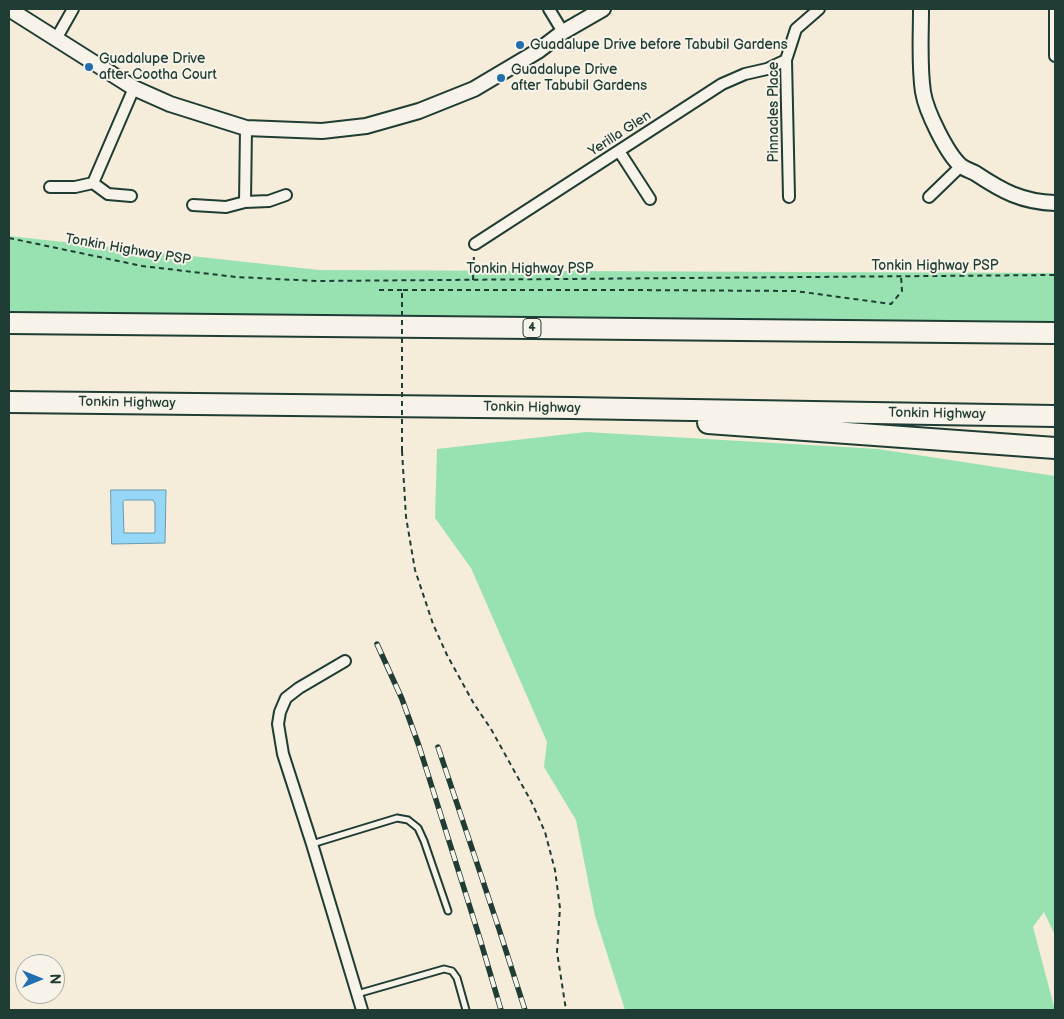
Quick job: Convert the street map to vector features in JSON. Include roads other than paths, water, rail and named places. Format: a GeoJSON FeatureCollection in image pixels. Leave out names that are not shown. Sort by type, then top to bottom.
{"type":"FeatureCollection","features":[{"type":"Feature","properties":{"kind":"highway"},"geometry":{"type":"LineString","coordinates":[[924,331],[1055,321]]}},
{"type":"Feature","properties":{"kind":"highway","name":"4"},"geometry":{"type":"LineString","coordinates":[[9,323],[1055,333]]}},
{"type":"Feature","properties":{"kind":"highway","name":"Tonkin Highway"},"geometry":{"type":"LineString","coordinates":[[9,402],[571,408],[1055,416]]}},
{"type":"Feature","properties":{"kind":"highway"},"geometry":{"type":"LineString","coordinates":[[571,408],[687,422],[1055,448]]}},
{"type":"Feature","properties":{"kind":"street"},"geometry":{"type":"LineString","coordinates":[[9,9],[134,88],[170,104],[246,128],[322,131],[366,126],[419,111],[474,89],[603,9]]}},
{"type":"Feature","properties":{"kind":"street"},"geometry":{"type":"LineString","coordinates":[[56,39],[73,9]]}},
{"type":"Feature","properties":{"kind":"street"},"geometry":{"type":"LineString","coordinates":[[549,9],[564,32]]}},
{"type":"Feature","properties":{"kind":"street","name":"Pinnacles Place"},"geometry":{"type":"LineString","coordinates":[[789,196],[786,60],[796,29],[819,9]]}},
{"type":"Feature","properties":{"kind":"street"},"geometry":{"type":"LineString","coordinates":[[921,9],[921,75],[924,95],[939,135],[961,166],[1008,194],[1038,202],[1055,203]]}},
{"type":"Feature","properties":{"kind":"street"},"geometry":{"type":"LineString","coordinates":[[1055,9],[1055,56]]}},
{"type":"Feature","properties":{"kind":"street","name":"Yerilla Glen"},"geometry":{"type":"LineString","coordinates":[[475,244],[722,84],[745,74],[767,69],[786,60]]}},
{"type":"Feature","properties":{"kind":"street"},"geometry":{"type":"LineString","coordinates":[[93,183],[134,88]]}},
{"type":"Feature","properties":{"kind":"street"},"geometry":{"type":"LineString","coordinates":[[245,202],[246,128]]}},
{"type":"Feature","properties":{"kind":"street"},"geometry":{"type":"LineString","coordinates":[[619,151],[650,199]]}},
{"type":"Feature","properties":{"kind":"street"},"geometry":{"type":"LineString","coordinates":[[929,197],[961,166]]}},
{"type":"Feature","properties":{"kind":"street"},"geometry":{"type":"LineString","coordinates":[[50,187],[93,183],[108,194],[131,196]]}},
{"type":"Feature","properties":{"kind":"street"},"geometry":{"type":"LineString","coordinates":[[193,204],[226,207],[245,202],[269,201],[286,195]]}},
{"type":"Feature","properties":{"kind":"street"},"geometry":{"type":"LineString","coordinates":[[345,661],[299,688],[286,698],[280,712],[278,724],[282,754],[312,844],[362,1010]]}},
{"type":"Feature","properties":{"kind":"lane"},"geometry":{"type":"LineString","coordinates":[[312,844],[397,818],[408,820],[418,828],[424,841],[448,911]]}},
{"type":"Feature","properties":{"kind":"lane"},"geometry":{"type":"LineString","coordinates":[[357,994],[444,968],[452,971],[457,978],[466,1010]]}},
{"type":"Feature","properties":{"kind":"water"},"geometry":{"type":"Polygon","coordinates":[[[111,490],[166,490],[165,543],[112,544],[111,490]],[[125,500],[123,502],[124,533],[155,533],[155,504],[153,500],[125,500]]]}},
{"type":"Feature","properties":{"kind":"railway"},"geometry":{"type":"LineString","coordinates":[[377,644],[402,699],[419,746],[501,1010]]}},
{"type":"Feature","properties":{"kind":"railway"},"geometry":{"type":"LineString","coordinates":[[438,747],[525,1010]]}},
{"type":"Feature","properties":{"kind":"place","name":"Guadalupe Drive before Tabubil Gardens"},"geometry":{"type":"Point","coordinates":[520,45]}},
{"type":"Feature","properties":{"kind":"place","name":"Guadalupe Drive after Cootha Court"},"geometry":{"type":"Point","coordinates":[89,67]}},
{"type":"Feature","properties":{"kind":"place","name":"Guadalupe Drive after Tabubil Gardens"},"geometry":{"type":"Point","coordinates":[501,78]}}]}
